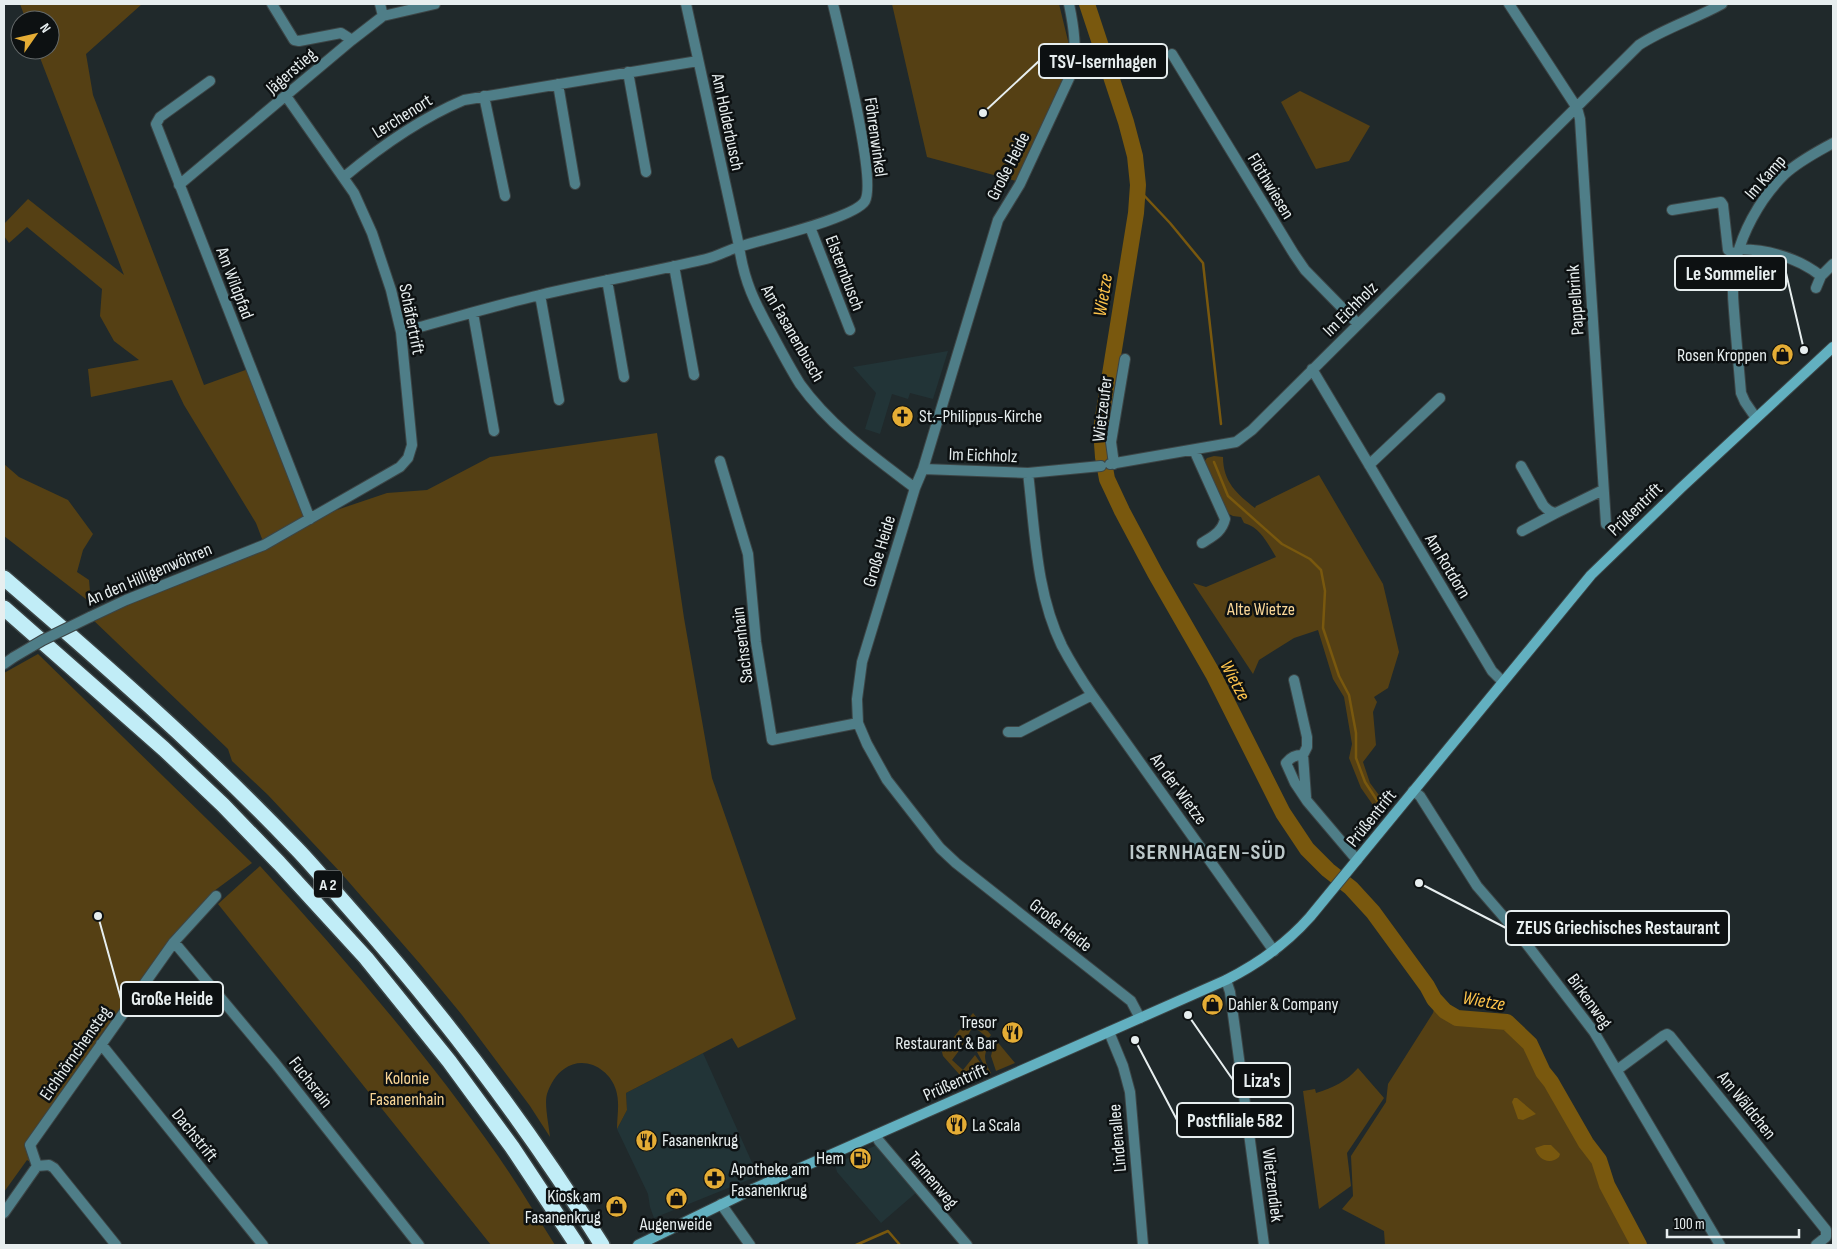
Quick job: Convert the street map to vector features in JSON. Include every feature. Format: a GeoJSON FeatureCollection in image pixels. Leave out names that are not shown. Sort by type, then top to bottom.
{"type":"FeatureCollection","features":[{"type":"Feature","properties":{"kind":"highway","name":"A 2"},"geometry":{"type":"LineString","coordinates":[[4,578],[122,680],[294,846],[383,946],[435,1010],[530,1136],[600,1242]]}},
{"type":"Feature","properties":{"kind":"highway","name":"A 2"},"geometry":{"type":"LineString","coordinates":[[4,608],[164,749],[223,805],[366,958],[449,1061],[512,1147],[577,1245]]}},
{"type":"Feature","properties":{"kind":"main road","name":"Prüßentrift"},"geometry":{"type":"LineString","coordinates":[[638,1245],[721,1204],[825,1157],[1226,980],[1259,962],[1274,951],[1304,924],[1338,884],[1590,575],[1682,486],[1833,347]]}},
{"type":"Feature","properties":{"kind":"street"},"geometry":{"type":"LineString","coordinates":[[272,4],[294,40],[299,41],[341,33],[352,40]]}},
{"type":"Feature","properties":{"kind":"street"},"geometry":{"type":"LineString","coordinates":[[380,4],[383,16]]}},
{"type":"Feature","properties":{"kind":"street","name":"Jägerstieg"},"geometry":{"type":"LineString","coordinates":[[179,185],[383,16],[434,4]]}},
{"type":"Feature","properties":{"kind":"street","name":"Am Holderbusch"},"geometry":{"type":"LineString","coordinates":[[686,4],[739,246]]}},
{"type":"Feature","properties":{"kind":"street","name":"Föhrenwinkel"},"geometry":{"type":"LineString","coordinates":[[739,246],[810,227],[859,207],[865,200],[868,191],[855,99],[833,4]]}},
{"type":"Feature","properties":{"kind":"street","name":"Große Heide"},"geometry":{"type":"LineString","coordinates":[[1069,4],[1074,34],[1075,56],[1072,72],[1020,184],[998,220],[923,469],[915,488],[862,662],[857,699],[858,723],[874,760],[887,780],[940,848],[990,890],[1132,1001],[1140,1018]]}},
{"type":"Feature","properties":{"kind":"street"},"geometry":{"type":"LineString","coordinates":[[1509,4],[1577,108]]}},
{"type":"Feature","properties":{"kind":"street","name":"Im Eichholz"},"geometry":{"type":"LineString","coordinates":[[923,469],[1028,474],[1108,465],[1236,442],[1252,430],[1639,46],[1653,36],[1722,4]]}},
{"type":"Feature","properties":{"kind":"street","name":"Flöthwiesen"},"geometry":{"type":"LineString","coordinates":[[1172,54],[1305,270],[1358,324]]}},
{"type":"Feature","properties":{"kind":"street","name":"Lerchenort"},"geometry":{"type":"LineString","coordinates":[[344,177],[380,148],[424,118],[464,100],[698,61]]}},
{"type":"Feature","properties":{"kind":"street"},"geometry":{"type":"LineString","coordinates":[[628,72],[646,172]]}},
{"type":"Feature","properties":{"kind":"street","name":"Am Wildpfad"},"geometry":{"type":"LineString","coordinates":[[210,81],[160,117],[156,124],[310,519]]}},
{"type":"Feature","properties":{"kind":"street"},"geometry":{"type":"LineString","coordinates":[[558,84],[576,184]]}},
{"type":"Feature","properties":{"kind":"street","name":"Schäfertrift"},"geometry":{"type":"LineString","coordinates":[[286,96],[344,177],[354,193],[372,233],[391,290],[401,332],[412,445],[408,458],[400,467],[310,519]]}},
{"type":"Feature","properties":{"kind":"street"},"geometry":{"type":"LineString","coordinates":[[484,96],[505,196]]}},
{"type":"Feature","properties":{"kind":"street","name":"Pappelbrink"},"geometry":{"type":"LineString","coordinates":[[1577,108],[1580,119],[1606,524]]}},
{"type":"Feature","properties":{"kind":"street","name":"Im Kamp"},"geometry":{"type":"LineString","coordinates":[[1756,418],[1741,393],[1733,291],[1738,252],[1756,212],[1785,174],[1833,143]]}},
{"type":"Feature","properties":{"kind":"street","name":"Im Kamp"},"geometry":{"type":"LineString","coordinates":[[1672,210],[1721,202],[1723,205],[1728,250],[1738,252]]}},
{"type":"Feature","properties":{"kind":"street","name":"Elsternbusch"},"geometry":{"type":"LineString","coordinates":[[810,227],[850,330]]}},
{"type":"Feature","properties":{"kind":"street"},"geometry":{"type":"LineString","coordinates":[[401,332],[540,295],[709,259],[739,246]]}},
{"type":"Feature","properties":{"kind":"street","name":"Am Fasanenbusch"},"geometry":{"type":"LineString","coordinates":[[739,246],[746,284],[800,383],[836,425],[915,488]]}},
{"type":"Feature","properties":{"kind":"street"},"geometry":{"type":"LineString","coordinates":[[1738,252],[1752,249],[1791,259],[1812,269],[1821,276]]}},
{"type":"Feature","properties":{"kind":"street"},"geometry":{"type":"LineString","coordinates":[[1816,288],[1821,276],[1833,264]]}},
{"type":"Feature","properties":{"kind":"street"},"geometry":{"type":"LineString","coordinates":[[674,266],[694,376]]}},
{"type":"Feature","properties":{"kind":"street"},"geometry":{"type":"LineString","coordinates":[[608,280],[624,377]]}},
{"type":"Feature","properties":{"kind":"street"},"geometry":{"type":"LineString","coordinates":[[540,295],[559,400]]}},
{"type":"Feature","properties":{"kind":"street"},"geometry":{"type":"LineString","coordinates":[[473,312],[494,431]]}},
{"type":"Feature","properties":{"kind":"street","name":"Wietzeufer"},"geometry":{"type":"LineString","coordinates":[[1108,465],[1124,359]]}},
{"type":"Feature","properties":{"kind":"street","name":"Am Rotdorn"},"geometry":{"type":"LineString","coordinates":[[1312,369],[1492,671],[1502,681]]}},
{"type":"Feature","properties":{"kind":"street"},"geometry":{"type":"LineString","coordinates":[[1369,465],[1440,398]]}},
{"type":"Feature","properties":{"kind":"street"},"geometry":{"type":"LineString","coordinates":[[1194,450],[1225,519],[1219,532],[1202,544]]}},
{"type":"Feature","properties":{"kind":"street","name":"Sachsenhain"},"geometry":{"type":"LineString","coordinates":[[720,461],[748,554],[756,642],[772,740],[858,723]]}},
{"type":"Feature","properties":{"kind":"street"},"geometry":{"type":"LineString","coordinates":[[1521,466],[1543,505],[1548,511],[1556,513]]}},
{"type":"Feature","properties":{"kind":"street","name":"An der Wietze"},"geometry":{"type":"LineString","coordinates":[[1028,474],[1037,556],[1044,594],[1061,644],[1092,695],[1274,951]]}},
{"type":"Feature","properties":{"kind":"street"},"geometry":{"type":"LineString","coordinates":[[1522,531],[1603,490]]}},
{"type":"Feature","properties":{"kind":"street","name":"An den Hilligenwöhren"},"geometry":{"type":"LineString","coordinates":[[4,664],[43,640],[90,617],[126,600],[264,545],[310,519]]}},
{"type":"Feature","properties":{"kind":"street"},"geometry":{"type":"LineString","coordinates":[[1294,680],[1307,737],[1303,755],[1303,780],[1307,801]]}},
{"type":"Feature","properties":{"kind":"street"},"geometry":{"type":"LineString","coordinates":[[1008,732],[1020,732],[1092,695]]}},
{"type":"Feature","properties":{"kind":"street"},"geometry":{"type":"LineString","coordinates":[[1303,755],[1296,755],[1286,763],[1295,783],[1307,801],[1357,860]]}},
{"type":"Feature","properties":{"kind":"street","name":"Birkenweg"},"geometry":{"type":"LineString","coordinates":[[1414,791],[1420,796],[1474,882],[1522,938],[1577,1008],[1617,1070],[1720,1245]]}},
{"type":"Feature","properties":{"kind":"street","name":"Eichhörnchensteg"},"geometry":{"type":"LineString","coordinates":[[37,1166],[30,1145],[174,942],[216,896]]}},
{"type":"Feature","properties":{"kind":"street","name":"Fuchsrain"},"geometry":{"type":"LineString","coordinates":[[174,942],[275,1063],[419,1245]]}},
{"type":"Feature","properties":{"kind":"street","name":"Wietzendiek"},"geometry":{"type":"LineString","coordinates":[[1226,980],[1231,1001],[1264,1245]]}},
{"type":"Feature","properties":{"kind":"street","name":"Lindenallee"},"geometry":{"type":"LineString","coordinates":[[1108,1032],[1123,1066],[1130,1092],[1143,1245]]}},
{"type":"Feature","properties":{"kind":"street","name":"Am Wäldchen"},"geometry":{"type":"LineString","coordinates":[[1617,1070],[1663,1036],[1667,1034],[1670,1036],[1826,1230],[1826,1237],[1816,1245]]}},
{"type":"Feature","properties":{"kind":"street","name":"Dachstrift"},"geometry":{"type":"LineString","coordinates":[[100,1044],[263,1245]]}},
{"type":"Feature","properties":{"kind":"street","name":"Tannenweg"},"geometry":{"type":"LineString","coordinates":[[876,1135],[879,1141],[967,1245]]}},
{"type":"Feature","properties":{"kind":"street"},"geometry":{"type":"LineString","coordinates":[[4,1213],[37,1166],[49,1165],[54,1168],[116,1245]]}},
{"type":"Feature","properties":{"kind":"street"},"geometry":{"type":"LineString","coordinates":[[721,1204],[750,1245]]}},
{"type":"Feature","properties":{"kind":"shaded area"},"geometry":{"type":"Polygon","coordinates":[[[948,351],[933,399],[910,393],[908,399],[892,394],[880,434],[865,429],[876,393],[853,367],[948,351]]]}},
{"type":"Feature","properties":{"kind":"shaded area"},"geometry":{"type":"Polygon","coordinates":[[[703,1053],[758,1176],[654,1218],[648,1194],[617,1129],[627,1110],[626,1093],[703,1053]]]}},
{"type":"Feature","properties":{"kind":"shaded area"},"geometry":{"type":"Polygon","coordinates":[[[1514,1098],[1517,1098],[1536,1114],[1523,1120],[1518,1119],[1512,1102],[1514,1098]]]}},
{"type":"Feature","properties":{"kind":"shaded area"},"geometry":{"type":"Polygon","coordinates":[[[879,1144],[918,1191],[881,1223],[837,1172],[835,1164],[879,1144]]]}},
{"type":"Feature","properties":{"kind":"shaded area"},"geometry":{"type":"Polygon","coordinates":[[[1551,1145],[1560,1154],[1559,1157],[1548,1161],[1539,1156],[1535,1148],[1551,1145]]]}},
{"type":"Feature","properties":{"kind":"green space"},"geometry":{"type":"Polygon","coordinates":[[[20,4],[142,4],[86,54],[93,95],[204,385],[251,368],[310,519],[387,493],[427,490],[490,457],[657,433],[684,618],[712,778],[796,1019],[738,1048],[732,1038],[626,1093],[627,1110],[617,1129],[618,1105],[613,1082],[602,1070],[595,1066],[580,1063],[572,1065],[558,1074],[547,1094],[546,1109],[550,1137],[530,1106],[462,1015],[341,873],[268,795],[232,761],[228,749],[90,617],[264,544],[256,523],[184,405],[172,380],[91,397],[88,369],[139,360],[114,341],[100,316],[102,289],[27,227],[9,243],[4,236],[4,224],[28,199],[124,275],[41,60],[60,60],[60,10],[22,10],[20,4]]]}},
{"type":"Feature","properties":{"kind":"green space"},"geometry":{"type":"Polygon","coordinates":[[[892,4],[1059,4],[1069,45],[1069,68],[1016,181],[927,157],[892,4]]]}},
{"type":"Feature","properties":{"kind":"green space"},"geometry":{"type":"Polygon","coordinates":[[[1300,91],[1370,126],[1349,161],[1316,169],[1281,102],[1300,91]]]}},
{"type":"Feature","properties":{"kind":"green space"},"geometry":{"type":"Polygon","coordinates":[[[1214,456],[1223,457],[1225,474],[1232,487],[1255,508],[1319,475],[1383,584],[1399,652],[1388,688],[1374,697],[1377,702],[1373,712],[1376,745],[1363,762],[1370,783],[1387,806],[1380,815],[1361,788],[1349,758],[1352,744],[1344,697],[1333,679],[1318,630],[1294,638],[1259,660],[1253,674],[1193,583],[1206,587],[1276,557],[1267,542],[1255,528],[1244,523],[1241,517],[1227,513],[1204,462],[1207,458],[1214,456]]]}},
{"type":"Feature","properties":{"kind":"green space"},"geometry":{"type":"Polygon","coordinates":[[[4,464],[19,477],[68,500],[93,534],[83,550],[77,572],[89,580],[91,603],[4,536],[4,464]]]}},
{"type":"Feature","properties":{"kind":"green space"},"geometry":{"type":"Polygon","coordinates":[[[38,654],[252,863],[214,891],[171,940],[97,1040],[101,1044],[30,1145],[37,1166],[27,1160],[4,1192],[4,673],[38,654]]]}},
{"type":"Feature","properties":{"kind":"green space","name":"Kolonie Fasanenhain"},"geometry":{"type":"Polygon","coordinates":[[[260,866],[384,1007],[442,1080],[498,1156],[555,1245],[491,1245],[218,904],[260,866]]]}},
{"type":"Feature","properties":{"kind":"green space"},"geometry":{"type":"Polygon","coordinates":[[[1437,998],[1447,1009],[1458,1015],[1509,1019],[1532,1043],[1545,1070],[1601,1159],[1611,1183],[1643,1245],[1385,1245],[1384,1231],[1342,1209],[1353,1196],[1351,1156],[1386,1102],[1388,1084],[1433,1013],[1437,998]]]}},
{"type":"Feature","properties":{"kind":"green space"},"geometry":{"type":"Polygon","coordinates":[[[973,1013],[991,1035],[988,1039],[985,1056],[991,1073],[989,1074],[977,1052],[988,1038],[973,1026],[952,1060],[963,1070],[975,1055],[982,1065],[978,1072],[983,1067],[987,1074],[967,1083],[943,1056],[942,1052],[973,1013]]]}},
{"type":"Feature","properties":{"kind":"green space"},"geometry":{"type":"Polygon","coordinates":[[[995,1039],[1015,1063],[996,1071],[991,1056],[995,1039]]]}},
{"type":"Feature","properties":{"kind":"green space"},"geometry":{"type":"Polygon","coordinates":[[[1358,1068],[1384,1098],[1347,1153],[1351,1186],[1319,1209],[1303,1091],[1315,1089],[1316,1093],[1328,1089],[1339,1084],[1358,1068]]]}},
{"type":"Feature","properties":{"kind":"waterway","name":"Wietze"},"geometry":{"type":"LineString","coordinates":[[1087,4],[1126,122],[1135,156],[1138,185],[1136,213],[1101,430],[1107,479],[1155,573],[1213,674],[1283,813],[1307,849],[1328,870],[1351,888],[1373,912],[1427,986],[1434,999],[1445,1011],[1457,1018],[1507,1022],[1530,1044],[1543,1072],[1551,1082],[1586,1143],[1599,1160],[1607,1185],[1639,1245]]}},
{"type":"Feature","properties":{"kind":"waterway","name":"Alte Wietze"},"geometry":{"type":"LineString","coordinates":[[1138,189],[1170,223],[1203,263],[1221,424]]}},
{"type":"Feature","properties":{"kind":"waterway","name":"Alte Wietze"},"geometry":{"type":"LineString","coordinates":[[1214,462],[1228,496],[1282,544],[1310,559],[1321,570],[1325,591],[1323,628],[1339,676],[1349,695],[1356,733],[1356,758],[1365,782],[1382,808]]}},
{"type":"Feature","properties":{"kind":"waterway"},"geometry":{"type":"LineString","coordinates":[[856,1245],[888,1231],[900,1245]]}},
{"type":"Feature","properties":{"kind":"place","name":"TSV-Isernhagen"},"geometry":{"type":"Point","coordinates":[983,113]}},
{"type":"Feature","properties":{"kind":"place","name":"Le Sommelier"},"geometry":{"type":"Point","coordinates":[1804,350]}},
{"type":"Feature","properties":{"kind":"place","name":"Rosen Kroppen"},"geometry":{"type":"Point","coordinates":[1783,355]}},
{"type":"Feature","properties":{"kind":"place","name":"St.-Philippus-Kirche"},"geometry":{"type":"Point","coordinates":[903,416]}},
{"type":"Feature","properties":{"kind":"place","name":"ZEUS Griechisches Restaurant"},"geometry":{"type":"Point","coordinates":[1419,883]}},
{"type":"Feature","properties":{"kind":"place","name":"Große Heide"},"geometry":{"type":"Point","coordinates":[98,916]}},
{"type":"Feature","properties":{"kind":"place","name":"Dahler & Company"},"geometry":{"type":"Point","coordinates":[1212,1004]}},
{"type":"Feature","properties":{"kind":"place","name":"Liza's"},"geometry":{"type":"Point","coordinates":[1188,1015]}},
{"type":"Feature","properties":{"kind":"place","name":"Tresor Restaurant & Bar"},"geometry":{"type":"Point","coordinates":[1013,1032]}},
{"type":"Feature","properties":{"kind":"place","name":"Postfiliale 582"},"geometry":{"type":"Point","coordinates":[1135,1040]}},
{"type":"Feature","properties":{"kind":"place","name":"La Scala"},"geometry":{"type":"Point","coordinates":[956,1125]}},
{"type":"Feature","properties":{"kind":"place","name":"Fasanenkrug"},"geometry":{"type":"Point","coordinates":[646,1140]}},
{"type":"Feature","properties":{"kind":"place","name":"Hem"},"geometry":{"type":"Point","coordinates":[860,1158]}},
{"type":"Feature","properties":{"kind":"place","name":"Apotheke am Fasanenkrug"},"geometry":{"type":"Point","coordinates":[715,1179]}},
{"type":"Feature","properties":{"kind":"place","name":"Augenweide"},"geometry":{"type":"Point","coordinates":[676,1199]}},
{"type":"Feature","properties":{"kind":"place","name":"Kiosk am Fasanenkrug"},"geometry":{"type":"Point","coordinates":[617,1206]}},
{"type":"Feature","properties":{"kind":"district","name":"ISERNHAGEN-SÜD"},"geometry":{"type":"Point","coordinates":[1208,851]}}]}
